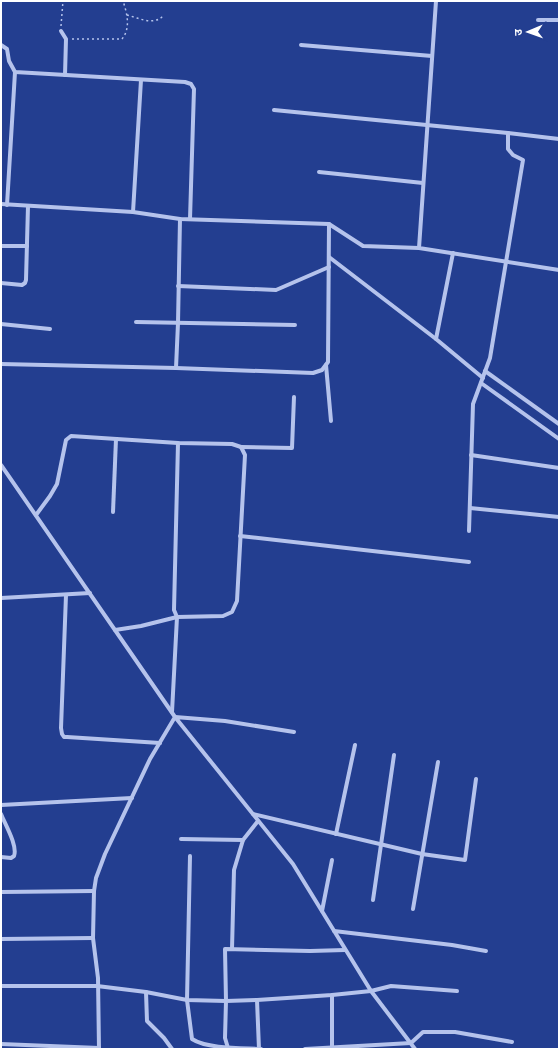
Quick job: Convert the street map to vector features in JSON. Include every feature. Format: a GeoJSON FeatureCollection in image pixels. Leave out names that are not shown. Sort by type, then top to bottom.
{"type":"FeatureCollection","features":[{"type":"Feature","properties":{"kind":"street"},"geometry":{"type":"LineString","coordinates":[[419,248],[436,1]]}},
{"type":"Feature","properties":{"kind":"street"},"geometry":{"type":"LineString","coordinates":[[538,20],[559,20]]}},
{"type":"Feature","properties":{"kind":"street"},"geometry":{"type":"LineString","coordinates":[[61,32],[66,39],[65,75]]}},
{"type":"Feature","properties":{"kind":"street"},"geometry":{"type":"LineString","coordinates":[[1,45],[8,49],[9,61],[14,72],[7,205]]}},
{"type":"Feature","properties":{"kind":"street"},"geometry":{"type":"LineString","coordinates":[[301,45],[432,56]]}},
{"type":"Feature","properties":{"kind":"street"},"geometry":{"type":"LineString","coordinates":[[14,72],[185,82],[190,84],[194,89],[190,219]]}},
{"type":"Feature","properties":{"kind":"street"},"geometry":{"type":"LineString","coordinates":[[133,212],[141,80]]}},
{"type":"Feature","properties":{"kind":"street"},"geometry":{"type":"LineString","coordinates":[[274,110],[559,139]]}},
{"type":"Feature","properties":{"kind":"street"},"geometry":{"type":"LineString","coordinates":[[469,531],[473,404],[490,358],[523,160],[513,155],[508,149],[508,133]]}},
{"type":"Feature","properties":{"kind":"street"},"geometry":{"type":"LineString","coordinates":[[319,172],[423,183]]}},
{"type":"Feature","properties":{"kind":"street"},"geometry":{"type":"LineString","coordinates":[[1,204],[133,212],[180,219],[329,224],[363,246],[419,248],[559,270]]}},
{"type":"Feature","properties":{"kind":"street"},"geometry":{"type":"LineString","coordinates":[[1,283],[22,285],[25,283],[28,206]]}},
{"type":"Feature","properties":{"kind":"street"},"geometry":{"type":"LineString","coordinates":[[176,368],[180,219]]}},
{"type":"Feature","properties":{"kind":"street"},"geometry":{"type":"LineString","coordinates":[[1,364],[314,373],[322,370],[328,362],[329,224]]}},
{"type":"Feature","properties":{"kind":"street"},"geometry":{"type":"LineString","coordinates":[[1,246],[27,246]]}},
{"type":"Feature","properties":{"kind":"street"},"geometry":{"type":"LineString","coordinates":[[436,339],[453,253]]}},
{"type":"Feature","properties":{"kind":"street"},"geometry":{"type":"LineString","coordinates":[[329,257],[436,339],[483,378]]}},
{"type":"Feature","properties":{"kind":"street"},"geometry":{"type":"LineString","coordinates":[[178,286],[276,290],[329,267]]}},
{"type":"Feature","properties":{"kind":"street"},"geometry":{"type":"LineString","coordinates":[[136,322],[295,325]]}},
{"type":"Feature","properties":{"kind":"street"},"geometry":{"type":"LineString","coordinates":[[1,324],[50,329]]}},
{"type":"Feature","properties":{"kind":"street"},"geometry":{"type":"LineString","coordinates":[[326,365],[331,422]]}},
{"type":"Feature","properties":{"kind":"street"},"geometry":{"type":"LineString","coordinates":[[485,371],[559,424]]}},
{"type":"Feature","properties":{"kind":"street"},"geometry":{"type":"LineString","coordinates":[[480,383],[559,439]]}},
{"type":"Feature","properties":{"kind":"street"},"geometry":{"type":"LineString","coordinates":[[36,515],[57,484],[66,440],[71,436],[178,443],[232,444],[241,447],[292,448],[294,397]]}},
{"type":"Feature","properties":{"kind":"street"},"geometry":{"type":"LineString","coordinates":[[113,512],[116,439]]}},
{"type":"Feature","properties":{"kind":"street"},"geometry":{"type":"LineString","coordinates":[[172,712],[177,617],[174,610],[178,443]]}},
{"type":"Feature","properties":{"kind":"street"},"geometry":{"type":"LineString","coordinates":[[115,630],[141,626],[177,617],[223,616],[232,612],[237,601],[245,455],[241,447]]}},
{"type":"Feature","properties":{"kind":"street"},"geometry":{"type":"LineString","coordinates":[[471,455],[559,468]]}},
{"type":"Feature","properties":{"kind":"street"},"geometry":{"type":"LineString","coordinates":[[1,465],[175,718],[293,864],[371,991],[415,1049]]}},
{"type":"Feature","properties":{"kind":"street"},"geometry":{"type":"LineString","coordinates":[[470,508],[559,517]]}},
{"type":"Feature","properties":{"kind":"street"},"geometry":{"type":"LineString","coordinates":[[240,536],[469,562]]}},
{"type":"Feature","properties":{"kind":"street"},"geometry":{"type":"LineString","coordinates":[[1,598],[90,593]]}},
{"type":"Feature","properties":{"kind":"street"},"geometry":{"type":"LineString","coordinates":[[66,595],[62,734],[67,737],[160,743]]}},
{"type":"Feature","properties":{"kind":"street"},"geometry":{"type":"LineString","coordinates":[[1,1044],[99,1048],[98,978],[94,938],[94,890],[96,878],[105,854],[150,759],[175,718]]}},
{"type":"Feature","properties":{"kind":"street"},"geometry":{"type":"LineString","coordinates":[[175,718],[225,721],[294,732]]}},
{"type":"Feature","properties":{"kind":"street"},"geometry":{"type":"LineString","coordinates":[[336,834],[354,745]]}},
{"type":"Feature","properties":{"kind":"street"},"geometry":{"type":"LineString","coordinates":[[373,900],[394,755]]}},
{"type":"Feature","properties":{"kind":"street"},"geometry":{"type":"LineString","coordinates":[[413,909],[438,762]]}},
{"type":"Feature","properties":{"kind":"street"},"geometry":{"type":"LineString","coordinates":[[253,814],[422,854],[465,860],[476,779]]}},
{"type":"Feature","properties":{"kind":"street"},"geometry":{"type":"LineString","coordinates":[[1,805],[132,798]]}},
{"type":"Feature","properties":{"kind":"street"},"geometry":{"type":"LineString","coordinates":[[1,814],[13,842],[15,853],[11,858],[1,858]]}},
{"type":"Feature","properties":{"kind":"street"},"geometry":{"type":"LineString","coordinates":[[232,949],[234,870],[243,840],[258,821]]}},
{"type":"Feature","properties":{"kind":"street"},"geometry":{"type":"LineString","coordinates":[[181,839],[243,840]]}},
{"type":"Feature","properties":{"kind":"street"},"geometry":{"type":"LineString","coordinates":[[190,856],[187,1000],[192,1039],[196,1042],[228,1048],[260,1049],[257,1000]]}},
{"type":"Feature","properties":{"kind":"street"},"geometry":{"type":"LineString","coordinates":[[322,911],[332,860]]}},
{"type":"Feature","properties":{"kind":"street"},"geometry":{"type":"LineString","coordinates":[[1,892],[94,890]]}},
{"type":"Feature","properties":{"kind":"street"},"geometry":{"type":"LineString","coordinates":[[334,931],[452,945],[486,951]]}},
{"type":"Feature","properties":{"kind":"street"},"geometry":{"type":"LineString","coordinates":[[1,939],[94,938]]}},
{"type":"Feature","properties":{"kind":"street"},"geometry":{"type":"LineString","coordinates":[[228,1048],[225,1038],[226,949],[310,951],[345,950]]}},
{"type":"Feature","properties":{"kind":"street"},"geometry":{"type":"LineString","coordinates":[[1,986],[97,986],[146,992],[187,1000],[226,1001],[332,995],[371,991],[391,986],[457,991]]}},
{"type":"Feature","properties":{"kind":"street"},"geometry":{"type":"LineString","coordinates":[[146,992],[147,1021],[164,1038],[172,1049]]}},
{"type":"Feature","properties":{"kind":"street"},"geometry":{"type":"LineString","coordinates":[[332,995],[332,1049]]}},
{"type":"Feature","properties":{"kind":"street"},"geometry":{"type":"LineString","coordinates":[[305,1049],[332,1049],[411,1043],[423,1032],[455,1032],[512,1042]]}},
{"type":"Feature","properties":{"kind":"path"},"geometry":{"type":"LineString","coordinates":[[61,32],[63,1]]}},
{"type":"Feature","properties":{"kind":"path"},"geometry":{"type":"LineString","coordinates":[[66,39],[122,39],[127,29],[127,14],[123,1]]}},
{"type":"Feature","properties":{"kind":"path"},"geometry":{"type":"LineString","coordinates":[[127,14],[150,21],[159,20],[163,16]]}}]}
